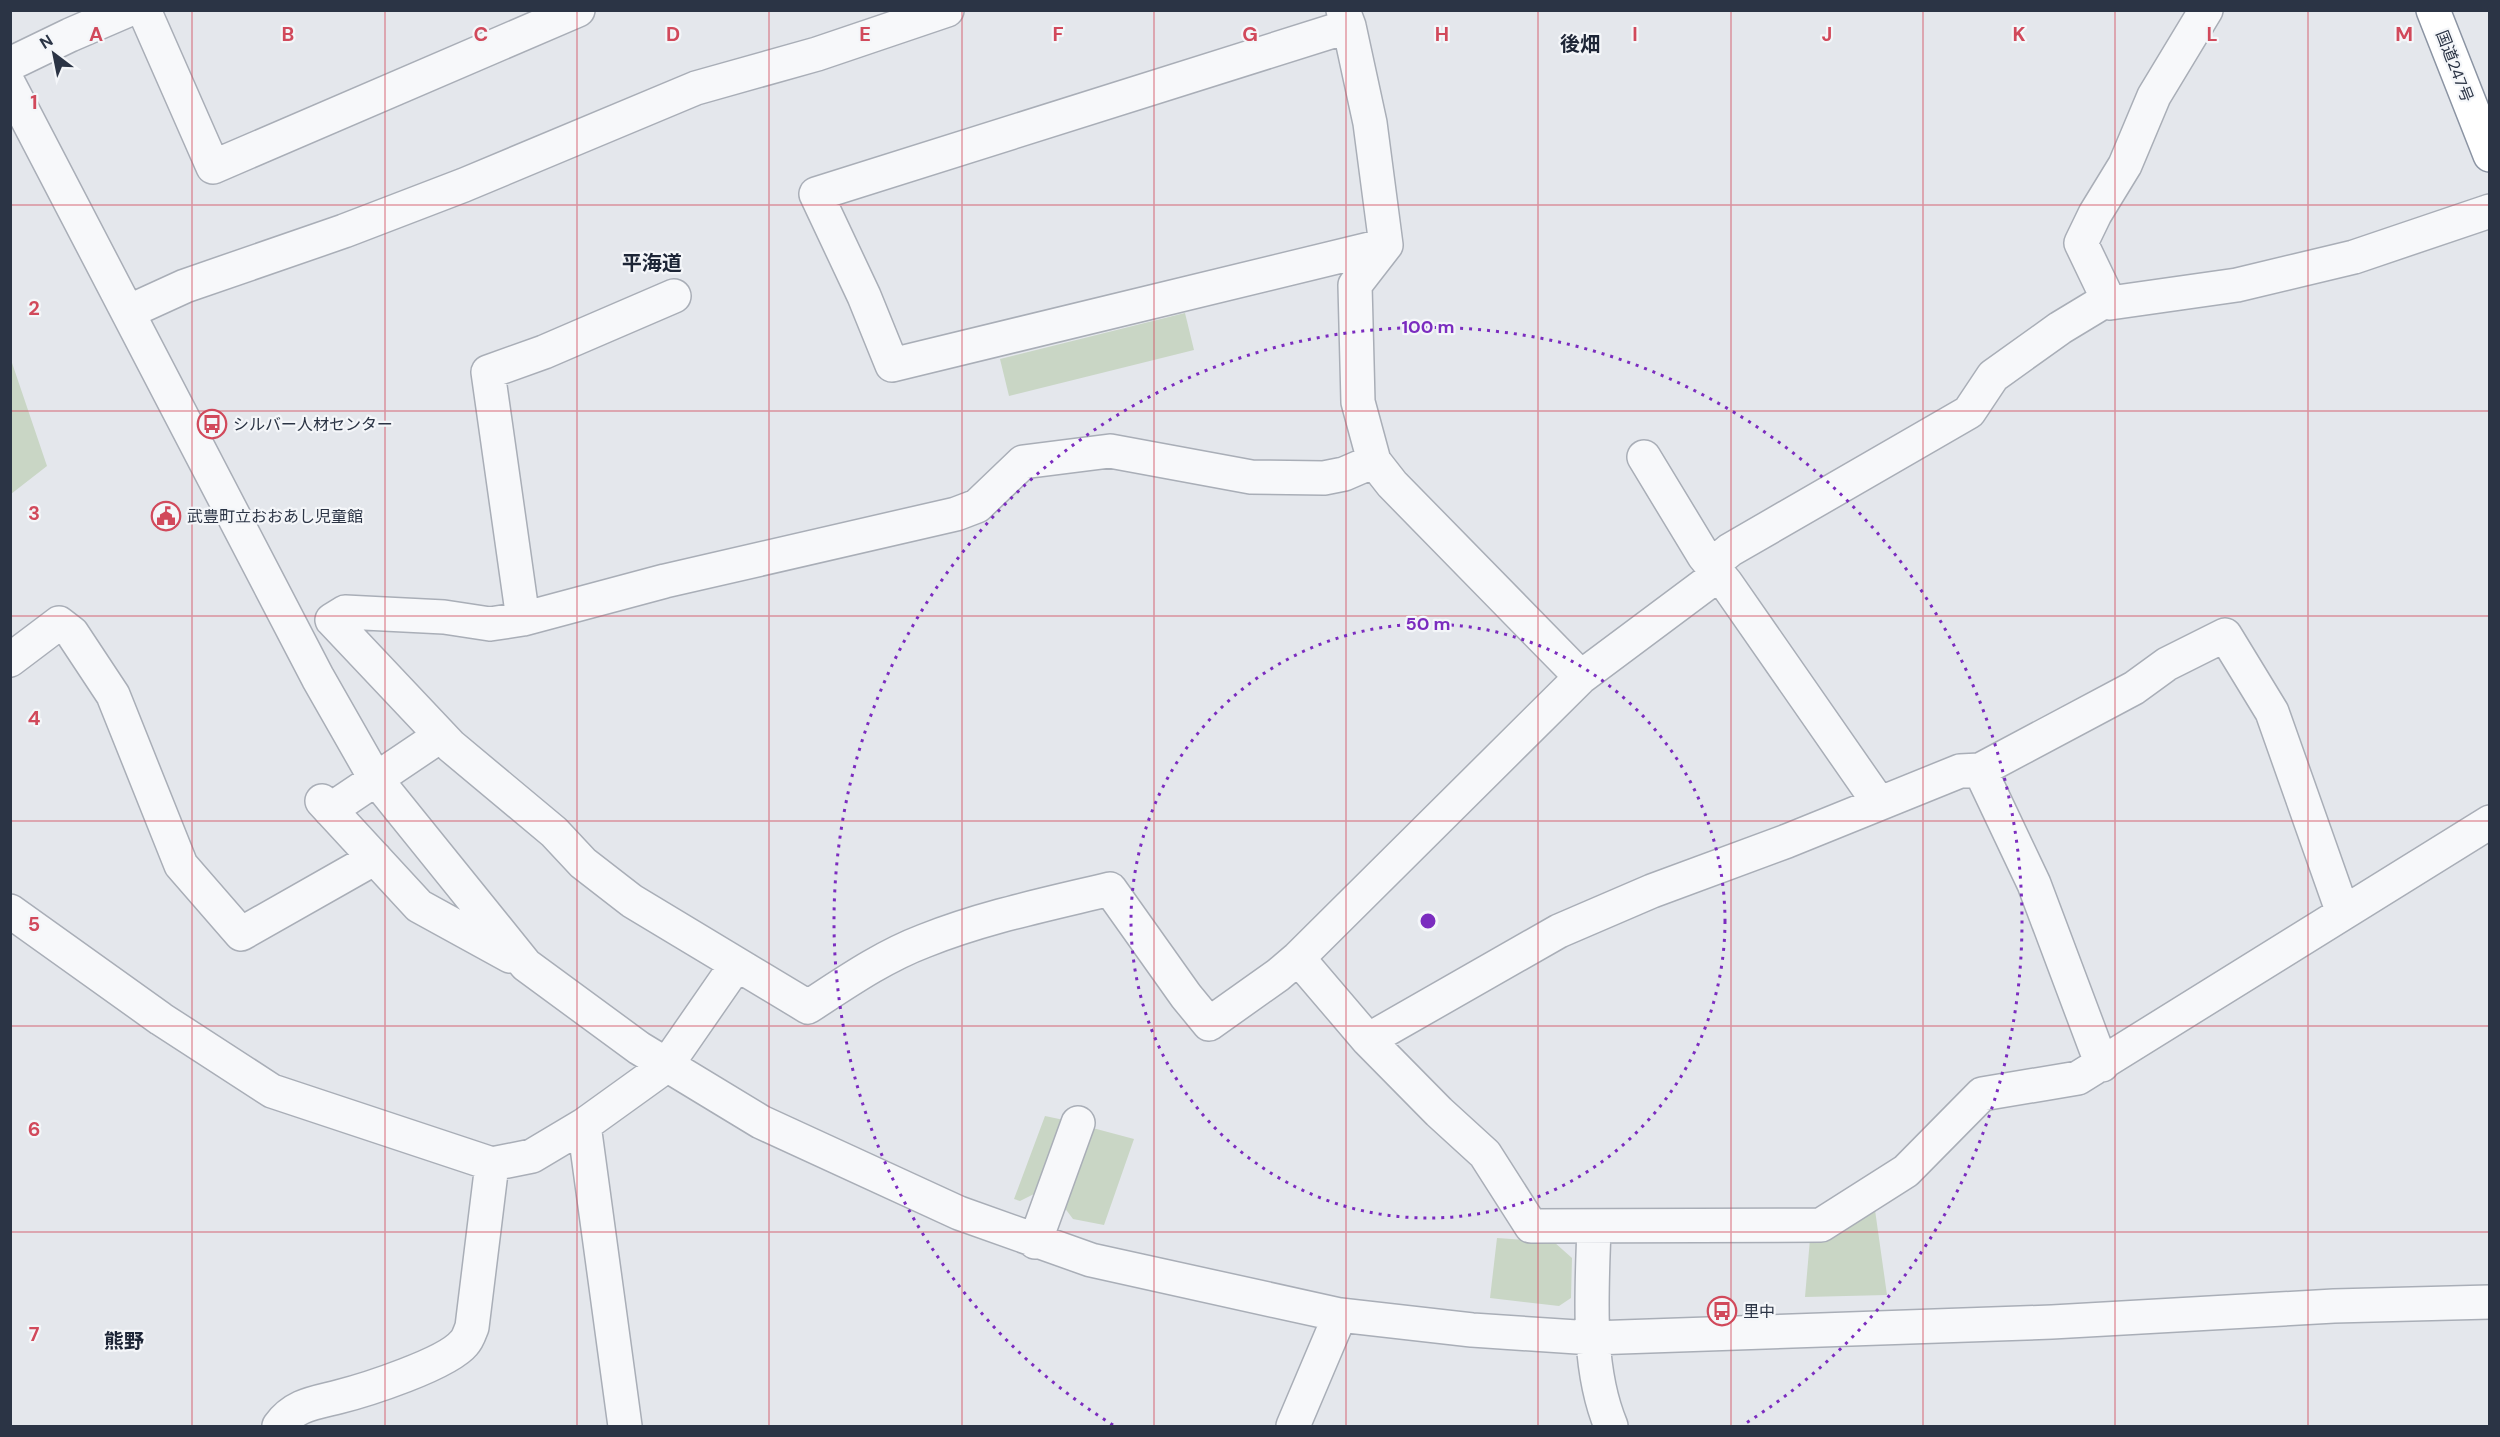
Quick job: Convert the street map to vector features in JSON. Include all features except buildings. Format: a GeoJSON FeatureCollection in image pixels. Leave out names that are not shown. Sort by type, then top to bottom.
{"type":"FeatureCollection","features":[{"type":"Feature","properties":{"kind":"highway","name":"国道247号"},"geometry":{"type":"LineString","coordinates":[[2433,10],[2488,144]]}},
{"type":"Feature","properties":{"kind":"street"},"geometry":{"type":"LineString","coordinates":[[10,64],[128,10]]}},
{"type":"Feature","properties":{"kind":"street"},"geometry":{"type":"LineString","coordinates":[[144,10],[213,167],[578,10]]}},
{"type":"Feature","properties":{"kind":"street"},"geometry":{"type":"LineString","coordinates":[[128,312],[185,286],[344,231],[464,185],[696,88],[817,54],[947,10]]}},
{"type":"Feature","properties":{"kind":"street"},"geometry":{"type":"LineString","coordinates":[[2103,302],[2104,291],[2081,243],[2095,214],[2125,165],[2154,96],[2206,10]]}},
{"type":"Feature","properties":{"kind":"street"},"geometry":{"type":"LineString","coordinates":[[1386,245],[892,364],[864,296],[816,194],[1346,18],[1370,123],[1386,245],[1355,285],[1358,402],[1374,461],[1392,484],[1440,535],[1581,677]]}},
{"type":"Feature","properties":{"kind":"street"},"geometry":{"type":"LineString","coordinates":[[10,86],[318,678],[375,778],[525,965]]}},
{"type":"Feature","properties":{"kind":"street"},"geometry":{"type":"LineString","coordinates":[[1374,461],[1344,474],[1324,478],[1251,477],[1110,451],[1023,462],[977,506],[956,514],[665,581],[523,619],[490,624],[444,617],[345,612],[332,620],[440,736],[554,832],[583,863],[632,901],[808,1007],[869,967],[923,941],[998,917],[1110,889],[1186,996],[1209,1024],[1298,958],[1581,677],[1716,570],[1730,550],[1969,412],[1993,376],[2103,302],[2110,303],[2237,285],[2354,257],[2490,211]]}},
{"type":"Feature","properties":{"kind":"street"},"geometry":{"type":"LineString","coordinates":[[523,619],[488,372],[544,352],[674,296]]}},
{"type":"Feature","properties":{"kind":"street"},"geometry":{"type":"LineString","coordinates":[[1644,457],[1716,570],[1879,803]]}},
{"type":"Feature","properties":{"kind":"street"},"geometry":{"type":"LineString","coordinates":[[10,660],[59,623],[72,633],[113,695],[181,865],[242,934],[375,858]]}},
{"type":"Feature","properties":{"kind":"street"},"geometry":{"type":"LineString","coordinates":[[1368,1040],[1559,931],[1652,891],[1787,841],[1960,771],[1980,770],[2134,688],[2167,664],[2225,635],[2272,712],[2343,913]]}},
{"type":"Feature","properties":{"kind":"street"},"geometry":{"type":"LineString","coordinates":[[440,736],[375,778],[326,805],[419,906],[525,965],[666,1066],[761,1122],[958,1213],[1091,1260],[1340,1315],[1472,1330],[1592,1338],[2052,1322],[2334,1306],[2490,1302]]}},
{"type":"Feature","properties":{"kind":"street"},"geometry":{"type":"LineString","coordinates":[[1980,770],[2034,884],[2102,1065]]}},
{"type":"Feature","properties":{"kind":"street"},"geometry":{"type":"LineString","coordinates":[[1298,958],[1368,1040],[1438,1112],[1485,1154],[1531,1226],[1821,1225],[1906,1171],[1982,1094],[2078,1078],[2490,822]]}},
{"type":"Feature","properties":{"kind":"street"},"geometry":{"type":"LineString","coordinates":[[10,911],[161,1019],[272,1091],[492,1164],[532,1156],[584,1125],[666,1066],[736,965]]}},
{"type":"Feature","properties":{"kind":"street"},"geometry":{"type":"LineString","coordinates":[[1035,1242],[1077,1123]]}},
{"type":"Feature","properties":{"kind":"street"},"geometry":{"type":"LineString","coordinates":[[584,1125],[625,1426]]}},
{"type":"Feature","properties":{"kind":"street"},"geometry":{"type":"LineString","coordinates":[[279,1426],[285,1418],[300,1407],[400,1377],[441,1359],[464,1344],[472,1327],[492,1164]]}},
{"type":"Feature","properties":{"kind":"street"},"geometry":{"type":"LineString","coordinates":[[1594,1227],[1592,1338],[1604,1411],[1611,1426]]}},
{"type":"Feature","properties":{"kind":"street"},"geometry":{"type":"LineString","coordinates":[[1293,1426],[1340,1315]]}},
{"type":"Feature","properties":{"kind":"green space"},"geometry":{"type":"Polygon","coordinates":[[[1185,313],[1194,350],[1009,396],[1000,359],[1185,313]]]}},
{"type":"Feature","properties":{"kind":"green space"},"geometry":{"type":"Polygon","coordinates":[[[10,357],[47,466],[11,494],[10,494],[10,357]]]}},
{"type":"Feature","properties":{"kind":"green space"},"geometry":{"type":"Polygon","coordinates":[[[1045,1116],[1064,1120],[1038,1192],[1020,1201],[1014,1199],[1045,1116]]]}},
{"type":"Feature","properties":{"kind":"green space"},"geometry":{"type":"Polygon","coordinates":[[[1089,1127],[1134,1139],[1104,1225],[1073,1219],[1061,1203],[1089,1127]]]}},
{"type":"Feature","properties":{"kind":"green space"},"geometry":{"type":"Polygon","coordinates":[[[1875,1210],[1887,1295],[1805,1297],[1810,1239],[1875,1210]]]}},
{"type":"Feature","properties":{"kind":"green space"},"geometry":{"type":"Polygon","coordinates":[[[1497,1238],[1554,1242],[1572,1258],[1571,1298],[1559,1306],[1490,1298],[1497,1238]]]}},
{"type":"Feature","properties":{"kind":"place","name":"シルバー人材センター"},"geometry":{"type":"Point","coordinates":[212,424]}},
{"type":"Feature","properties":{"kind":"place","name":"武豊町立おおあし児童館"},"geometry":{"type":"Point","coordinates":[166,516]}},
{"type":"Feature","properties":{"kind":"place","name":"里中"},"geometry":{"type":"Point","coordinates":[1722,1311]}},
{"type":"Feature","properties":{"kind":"district","name":"後畑"},"geometry":{"type":"Point","coordinates":[1580,44]}},
{"type":"Feature","properties":{"kind":"district","name":"平海道"},"geometry":{"type":"Point","coordinates":[652,263]}},
{"type":"Feature","properties":{"kind":"district","name":"熊野"},"geometry":{"type":"Point","coordinates":[124,1341]}}]}
